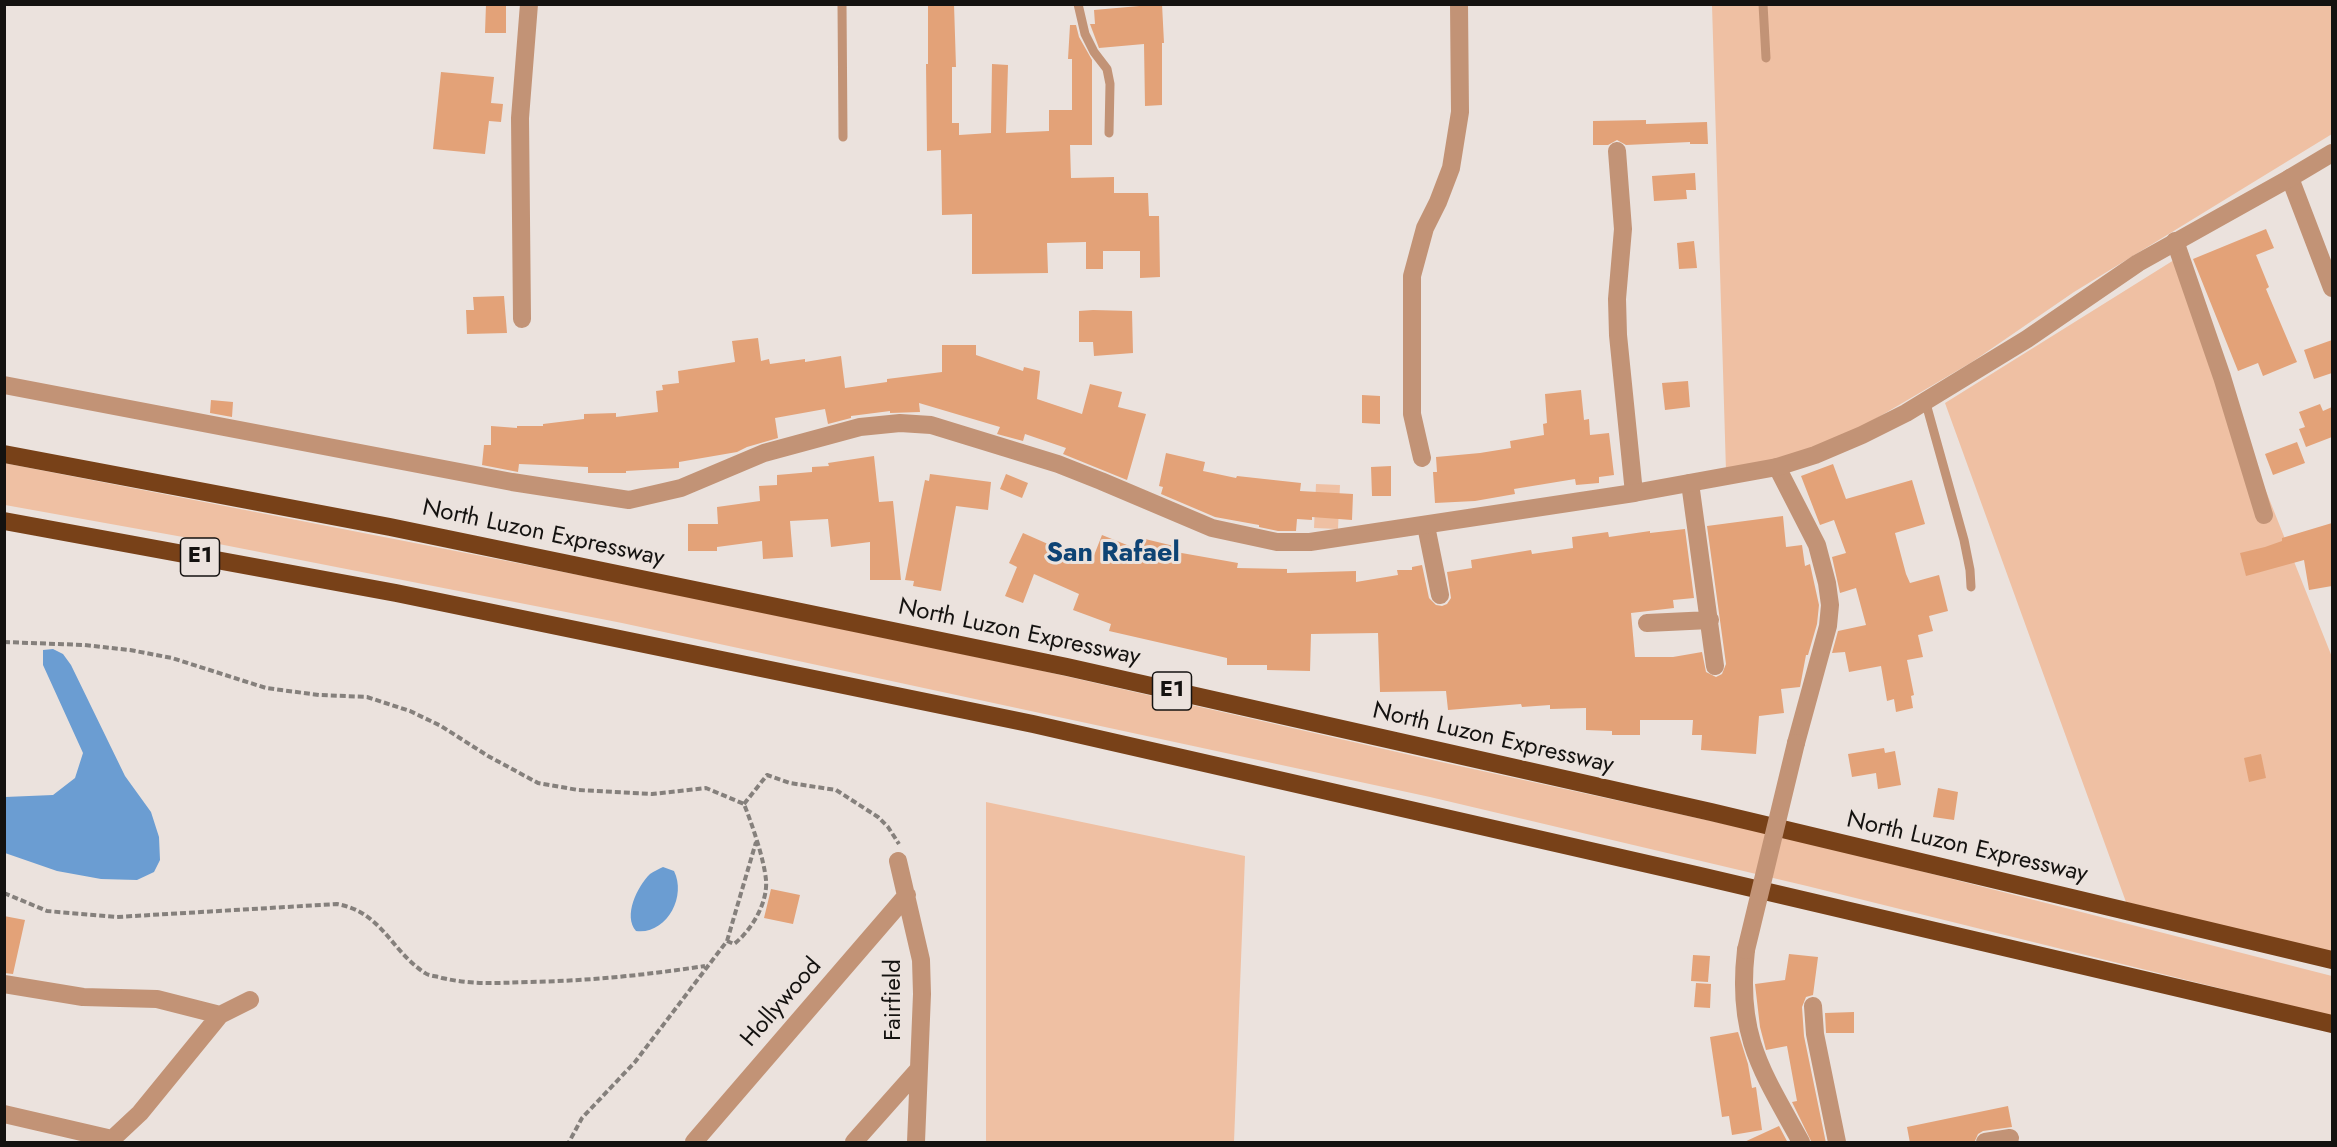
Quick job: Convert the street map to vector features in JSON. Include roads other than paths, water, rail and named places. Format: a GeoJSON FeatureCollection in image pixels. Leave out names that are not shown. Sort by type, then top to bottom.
{"type":"FeatureCollection","features":[{"type":"Feature","properties":{"kind":"highway","name":"North Luzon Expressway"},"geometry":{"type":"LineString","coordinates":[[4,454],[390,527],[1066,667],[1711,812],[2332,960]]}},
{"type":"Feature","properties":{"kind":"highway","name":"E1"},"geometry":{"type":"LineString","coordinates":[[4,521],[396,593],[1033,724],[1684,872],[2332,1024]]}},
{"type":"Feature","properties":{"kind":"street"},"geometry":{"type":"LineString","coordinates":[[522,319],[520,118],[529,4]]}},
{"type":"Feature","properties":{"kind":"street"},"geometry":{"type":"LineString","coordinates":[[1422,458],[1412,414],[1412,276],[1425,228],[1451,168],[1460,112],[1459,4]]}},
{"type":"Feature","properties":{"kind":"street"},"geometry":{"type":"LineString","coordinates":[[1617,151],[1623,229],[1617,299],[1618,335],[1634,493]]}},
{"type":"Feature","properties":{"kind":"street"},"geometry":{"type":"LineString","coordinates":[[4,385],[512,482],[629,500],[681,488],[764,453],[860,427],[900,423],[931,425],[1012,449],[1101,481],[1212,528],[1277,542],[1310,542],[1634,493],[1777,467],[1815,455],[1862,435],[1925,400],[2027,339],[2138,263],[2332,153]]}},
{"type":"Feature","properties":{"kind":"street"},"geometry":{"type":"LineString","coordinates":[[2290,178],[2332,288]]}},
{"type":"Feature","properties":{"kind":"street"},"geometry":{"type":"LineString","coordinates":[[2175,241],[2222,377],[2264,515]]}},
{"type":"Feature","properties":{"kind":"street"},"geometry":{"type":"LineString","coordinates":[[1777,467],[1817,545],[1830,605],[1828,626],[1796,743],[1746,950],[1743,996],[1744,1017],[1758,1064],[1801,1143]]}},
{"type":"Feature","properties":{"kind":"street"},"geometry":{"type":"LineString","coordinates":[[1690,483],[1715,666]]}},
{"type":"Feature","properties":{"kind":"street"},"geometry":{"type":"LineString","coordinates":[[1426,526],[1440,595]]}},
{"type":"Feature","properties":{"kind":"street"},"geometry":{"type":"LineString","coordinates":[[1647,623],[1710,620]]}},
{"type":"Feature","properties":{"kind":"street","name":"Fairfield"},"geometry":{"type":"LineString","coordinates":[[898,861],[921,960],[922,994],[916,1143]]}},
{"type":"Feature","properties":{"kind":"street","name":"Hollywood"},"geometry":{"type":"LineString","coordinates":[[694,1143],[907,895]]}},
{"type":"Feature","properties":{"kind":"street"},"geometry":{"type":"LineString","coordinates":[[4,984],[83,997],[157,999],[220,1015]]}},
{"type":"Feature","properties":{"kind":"street"},"geometry":{"type":"LineString","coordinates":[[4,1114],[110,1141],[140,1113],[220,1015],[250,1000]]}},
{"type":"Feature","properties":{"kind":"street"},"geometry":{"type":"LineString","coordinates":[[1813,1006],[1815,1034],[1837,1143]]}},
{"type":"Feature","properties":{"kind":"street"},"geometry":{"type":"LineString","coordinates":[[854,1143],[918,1070]]}},
{"type":"Feature","properties":{"kind":"street"},"geometry":{"type":"LineString","coordinates":[[1986,1143],[2010,1138]]}},
{"type":"Feature","properties":{"kind":"lane"},"geometry":{"type":"LineString","coordinates":[[842,4],[843,137]]}},
{"type":"Feature","properties":{"kind":"lane"},"geometry":{"type":"LineString","coordinates":[[1078,4],[1085,34],[1094,52],[1107,69],[1110,84],[1109,134]]}},
{"type":"Feature","properties":{"kind":"lane"},"geometry":{"type":"LineString","coordinates":[[1763,4],[1766,58]]}},
{"type":"Feature","properties":{"kind":"lane"},"geometry":{"type":"LineString","coordinates":[[1925,400],[1964,540],[1971,570],[1971,587]]}},
{"type":"Feature","properties":{"kind":"water"},"geometry":{"type":"Polygon","coordinates":[[[53,649],[63,654],[71,665],[125,776],[151,812],[159,837],[160,860],[154,872],[137,880],[101,879],[57,871],[5,853],[5,797],[53,795],[75,778],[83,753],[43,665],[43,650],[53,649]]]}},
{"type":"Feature","properties":{"kind":"water"},"geometry":{"type":"Polygon","coordinates":[[[663,867],[674,871],[678,892],[676,902],[665,921],[647,931],[636,931],[632,925],[631,910],[636,894],[650,874],[663,867]]]}},
{"type":"Feature","properties":{"kind":"district","name":"San Rafael"},"geometry":{"type":"Point","coordinates":[1113,554]}}]}
